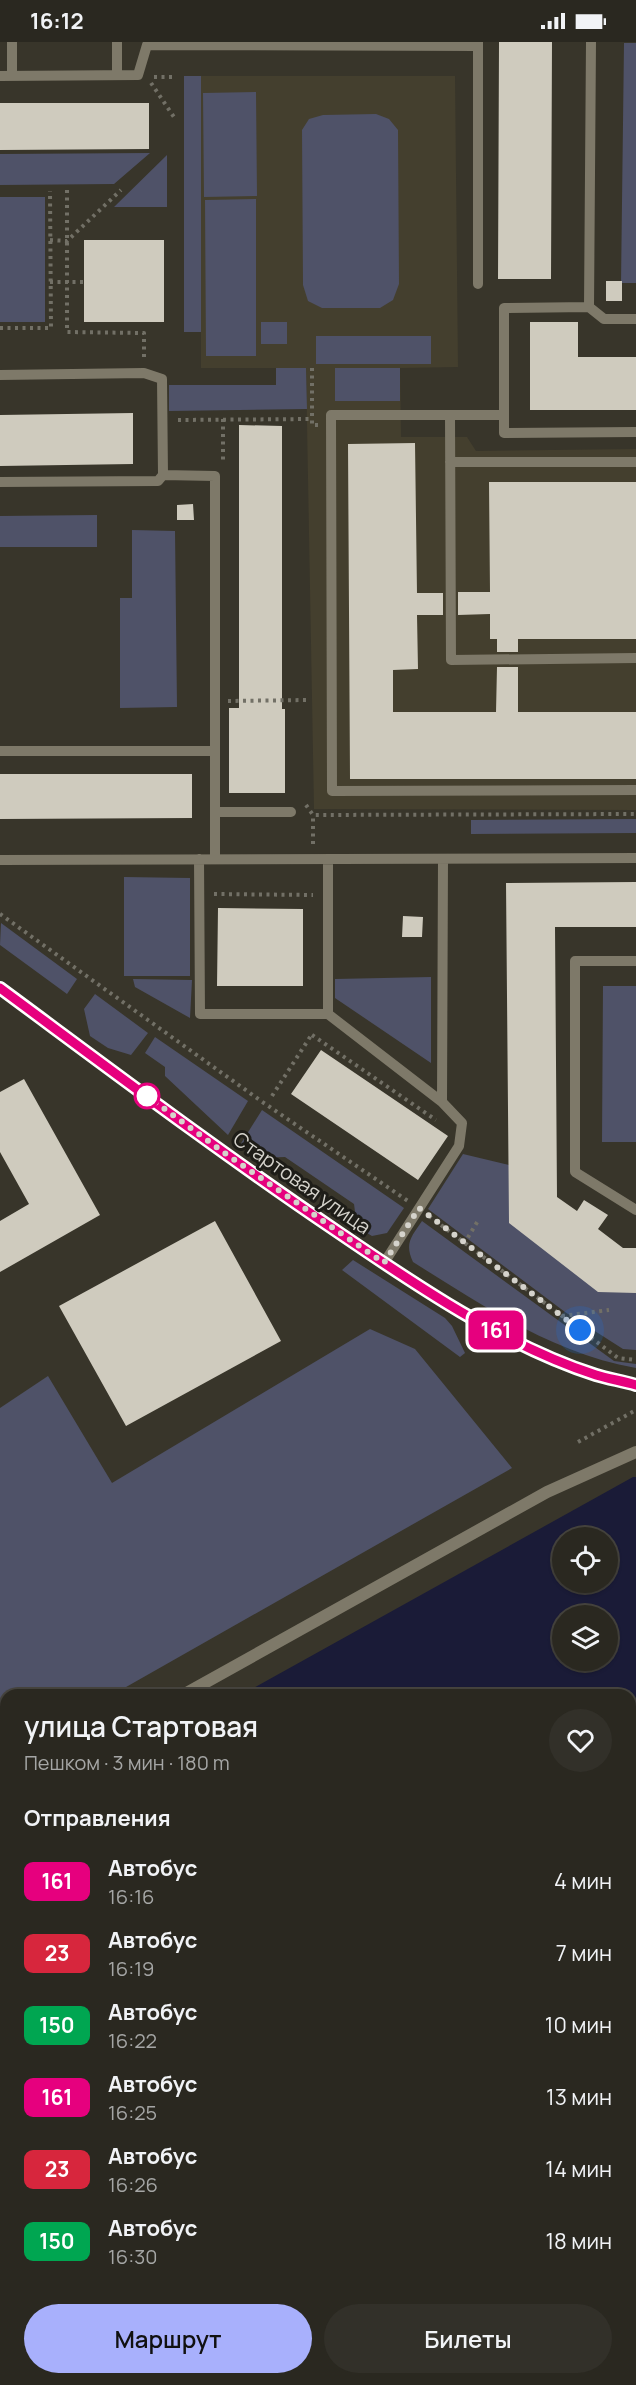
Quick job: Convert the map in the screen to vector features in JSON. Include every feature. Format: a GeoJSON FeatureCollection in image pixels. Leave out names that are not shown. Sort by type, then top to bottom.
{"type":"FeatureCollection","features":[{"type":"Feature","properties":{"kind":"street","name":"Стартовая улица"},"geometry":{"type":"LineString","coordinates":[[0,988],[226,1154],[384,1263],[530,1349],[596,1375],[636,1385]]}},
{"type":"Feature","properties":{"kind":"street"},"geometry":{"type":"LineString","coordinates":[[194,1689],[547,1492],[636,1452]]}},
{"type":"Feature","properties":{"kind":"lane"},"geometry":{"type":"LineString","coordinates":[[12,42],[12,76]]}},
{"type":"Feature","properties":{"kind":"lane"},"geometry":{"type":"LineString","coordinates":[[117,42],[117,75]]}},
{"type":"Feature","properties":{"kind":"lane"},"geometry":{"type":"LineString","coordinates":[[589,307],[591,42]]}},
{"type":"Feature","properties":{"kind":"lane"},"geometry":{"type":"LineString","coordinates":[[0,76],[138,75],[147,45],[478,44],[478,285]]}},
{"type":"Feature","properties":{"kind":"lane"},"geometry":{"type":"LineString","coordinates":[[636,319],[604,319],[589,307],[504,308],[504,433],[636,432]]}},
{"type":"Feature","properties":{"kind":"lane"},"geometry":{"type":"LineString","coordinates":[[0,375],[144,373],[162,379],[163,475],[158,481],[0,482]]}},
{"type":"Feature","properties":{"kind":"lane"},"geometry":{"type":"LineString","coordinates":[[504,415],[331,415],[332,791],[636,790]]}},
{"type":"Feature","properties":{"kind":"lane"},"geometry":{"type":"LineString","coordinates":[[450,415],[450,660],[636,658]]}},
{"type":"Feature","properties":{"kind":"lane"},"geometry":{"type":"LineString","coordinates":[[450,462],[636,462]]}},
{"type":"Feature","properties":{"kind":"lane"},"geometry":{"type":"LineString","coordinates":[[163,475],[214,476],[215,859]]}},
{"type":"Feature","properties":{"kind":"lane"},"geometry":{"type":"LineString","coordinates":[[0,751],[214,751]]}},
{"type":"Feature","properties":{"kind":"lane"},"geometry":{"type":"LineString","coordinates":[[215,812],[291,812]]}},
{"type":"Feature","properties":{"kind":"lane"},"geometry":{"type":"LineString","coordinates":[[0,860],[636,858]]}},
{"type":"Feature","properties":{"kind":"lane"},"geometry":{"type":"LineString","coordinates":[[199,859],[200,1014],[328,1014],[442,1102],[462,1123],[459,1146],[384,1263]]}},
{"type":"Feature","properties":{"kind":"lane"},"geometry":{"type":"LineString","coordinates":[[328,859],[328,1014]]}},
{"type":"Feature","properties":{"kind":"lane"},"geometry":{"type":"LineString","coordinates":[[442,1102],[443,859]]}},
{"type":"Feature","properties":{"kind":"lane"},"geometry":{"type":"LineString","coordinates":[[636,961],[575,961],[575,1172],[636,1210]]}},
{"type":"Feature","properties":{"kind":"path"},"geometry":{"type":"LineString","coordinates":[[176,77],[147,78],[176,120]]}},
{"type":"Feature","properties":{"kind":"path"},"geometry":{"type":"LineString","coordinates":[[67,190],[67,332],[144,333],[144,373]]}},
{"type":"Feature","properties":{"kind":"path"},"geometry":{"type":"LineString","coordinates":[[50,240],[67,241],[121,190]]}},
{"type":"Feature","properties":{"kind":"path"},"geometry":{"type":"LineString","coordinates":[[0,328],[51,328],[50,191]]}},
{"type":"Feature","properties":{"kind":"path"},"geometry":{"type":"LineString","coordinates":[[50,282],[84,282]]}},
{"type":"Feature","properties":{"kind":"path"},"geometry":{"type":"LineString","coordinates":[[162,420],[312,418]]}},
{"type":"Feature","properties":{"kind":"path"},"geometry":{"type":"LineString","coordinates":[[223,701],[306,700]]}},
{"type":"Feature","properties":{"kind":"path"},"geometry":{"type":"LineString","coordinates":[[305,805],[313,815],[313,859]]}},
{"type":"Feature","properties":{"kind":"path"},"geometry":{"type":"LineString","coordinates":[[313,815],[636,814]]}},
{"type":"Feature","properties":{"kind":"path"},"geometry":{"type":"LineString","coordinates":[[213,906],[213,894],[313,895],[313,906]]}},
{"type":"Feature","properties":{"kind":"path"},"geometry":{"type":"LineString","coordinates":[[0,914],[254,1096],[419,1208],[618,1358],[636,1360]]}},
{"type":"Feature","properties":{"kind":"path"},"geometry":{"type":"LineString","coordinates":[[272,1096],[312,1035],[312,1014]]}},
{"type":"Feature","properties":{"kind":"path"},"geometry":{"type":"LineString","coordinates":[[312,1035],[445,1126]]}},
{"type":"Feature","properties":{"kind":"path"},"geometry":{"type":"LineString","coordinates":[[464,1244],[479,1219]]}},
{"type":"Feature","properties":{"kind":"path"},"geometry":{"type":"LineString","coordinates":[[561,1316],[609,1310]]}},
{"type":"Feature","properties":{"kind":"path"},"geometry":{"type":"LineString","coordinates":[[578,1442],[636,1410]]}},
{"type":"Feature","properties":{"kind":"shaded area"},"geometry":{"type":"Polygon","coordinates":[[[624,43],[636,43],[636,283],[621,283],[624,43]]]}},
{"type":"Feature","properties":{"kind":"shaded area"},"geometry":{"type":"Polygon","coordinates":[[[184,76],[201,76],[201,332],[184,332],[184,76]]]}},
{"type":"Feature","properties":{"kind":"shaded area"},"geometry":{"type":"Polygon","coordinates":[[[201,76],[455,76],[458,367],[400,368],[401,437],[467,437],[476,451],[636,449],[636,810],[314,809],[306,368],[201,368],[201,76]]]}},
{"type":"Feature","properties":{"kind":"shaded area"},"geometry":{"type":"Polygon","coordinates":[[[256,92],[257,196],[204,197],[203,93],[256,92]]]}},
{"type":"Feature","properties":{"kind":"shaded area"},"geometry":{"type":"Polygon","coordinates":[[[376,114],[389,119],[398,130],[399,284],[393,300],[380,308],[322,308],[308,301],[303,285],[302,130],[309,119],[323,115],[376,114]]]}},
{"type":"Feature","properties":{"kind":"shaded area"},"geometry":{"type":"Polygon","coordinates":[[[150,153],[114,184],[0,185],[0,154],[150,153]]]}},
{"type":"Feature","properties":{"kind":"shaded area"},"geometry":{"type":"Polygon","coordinates":[[[167,155],[167,207],[114,207],[167,155]]]}},
{"type":"Feature","properties":{"kind":"shaded area"},"geometry":{"type":"Polygon","coordinates":[[[0,197],[45,197],[45,322],[0,322],[0,197]]]}},
{"type":"Feature","properties":{"kind":"shaded area"},"geometry":{"type":"Polygon","coordinates":[[[256,199],[256,356],[206,356],[205,200],[256,199]]]}},
{"type":"Feature","properties":{"kind":"shaded area"},"geometry":{"type":"Polygon","coordinates":[[[261,322],[287,322],[287,344],[261,344],[261,322]]]}},
{"type":"Feature","properties":{"kind":"shaded area"},"geometry":{"type":"Polygon","coordinates":[[[316,336],[431,336],[431,364],[316,364],[316,336]]]}},
{"type":"Feature","properties":{"kind":"shaded area"},"geometry":{"type":"Polygon","coordinates":[[[276,368],[306,368],[307,409],[169,411],[169,385],[276,385],[276,368]]]}},
{"type":"Feature","properties":{"kind":"shaded area"},"geometry":{"type":"Polygon","coordinates":[[[335,368],[400,368],[400,401],[335,401],[335,368]]]}},
{"type":"Feature","properties":{"kind":"shaded area"},"geometry":{"type":"Polygon","coordinates":[[[97,515],[97,547],[0,547],[0,516],[97,515]]]}},
{"type":"Feature","properties":{"kind":"shaded area"},"geometry":{"type":"Polygon","coordinates":[[[132,530],[175,531],[177,707],[120,708],[120,598],[132,598],[132,530]]]}},
{"type":"Feature","properties":{"kind":"shaded area"},"geometry":{"type":"Polygon","coordinates":[[[636,819],[636,833],[471,834],[471,820],[636,819]]]}},
{"type":"Feature","properties":{"kind":"shaded area"},"geometry":{"type":"Polygon","coordinates":[[[124,877],[190,878],[190,976],[124,976],[124,877]]]}},
{"type":"Feature","properties":{"kind":"shaded area"},"geometry":{"type":"Polygon","coordinates":[[[1,923],[77,979],[67,994],[0,945],[1,923]]]}},
{"type":"Feature","properties":{"kind":"shaded area"},"geometry":{"type":"Polygon","coordinates":[[[431,977],[431,1063],[335,998],[335,979],[431,977]]]}},
{"type":"Feature","properties":{"kind":"shaded area"},"geometry":{"type":"Polygon","coordinates":[[[133,979],[192,980],[190,1018],[135,987],[133,979]]]}},
{"type":"Feature","properties":{"kind":"shaded area"},"geometry":{"type":"Polygon","coordinates":[[[603,986],[636,986],[636,1142],[602,1142],[603,986]]]}},
{"type":"Feature","properties":{"kind":"shaded area"},"geometry":{"type":"Polygon","coordinates":[[[95,994],[148,1033],[131,1055],[108,1048],[90,1036],[84,1009],[95,994]]]}},
{"type":"Feature","properties":{"kind":"shaded area"},"geometry":{"type":"Polygon","coordinates":[[[155,1037],[248,1101],[228,1135],[165,1076],[165,1067],[145,1053],[155,1037]]]}},
{"type":"Feature","properties":{"kind":"shaded area"},"geometry":{"type":"Polygon","coordinates":[[[262,1110],[404,1208],[387,1233],[372,1236],[357,1227],[354,1204],[285,1157],[259,1158],[240,1145],[262,1110]]]}},
{"type":"Feature","properties":{"kind":"shaded area"},"geometry":{"type":"Polygon","coordinates":[[[463,1154],[509,1165],[636,1293],[636,1350],[623,1349],[565,1312],[428,1209],[463,1154]]]}},
{"type":"Feature","properties":{"kind":"shaded area"},"geometry":{"type":"Polygon","coordinates":[[[422,1221],[614,1361],[636,1364],[636,1368],[605,1361],[547,1339],[492,1311],[413,1262],[409,1250],[410,1240],[422,1221]]]}},
{"type":"Feature","properties":{"kind":"shaded area"},"geometry":{"type":"Polygon","coordinates":[[[353,1260],[445,1318],[452,1326],[465,1353],[460,1357],[342,1270],[353,1260]]]}},
{"type":"Feature","properties":{"kind":"shaded area"},"geometry":{"type":"Polygon","coordinates":[[[370,1329],[415,1349],[512,1468],[123,1689],[0,1689],[0,1408],[48,1376],[112,1483],[370,1329]]]}},
{"type":"Feature","properties":{"kind":"shaded area"},"geometry":{"type":"Polygon","coordinates":[[[636,1477],[636,1689],[252,1689],[636,1477]]]}},
{"type":"Feature","properties":{"kind":"building"},"geometry":{"type":"Polygon","coordinates":[[[499,42],[552,42],[551,279],[498,279],[499,42]]]}},
{"type":"Feature","properties":{"kind":"building"},"geometry":{"type":"Polygon","coordinates":[[[0,103],[149,103],[149,149],[0,150],[0,103]]]}},
{"type":"Feature","properties":{"kind":"building"},"geometry":{"type":"Polygon","coordinates":[[[84,240],[164,240],[164,322],[84,322],[84,240]]]}},
{"type":"Feature","properties":{"kind":"building"},"geometry":{"type":"Polygon","coordinates":[[[606,281],[622,281],[622,301],[606,301],[606,281]]]}},
{"type":"Feature","properties":{"kind":"building"},"geometry":{"type":"Polygon","coordinates":[[[530,322],[578,322],[578,357],[636,357],[636,410],[530,410],[530,322]]]}},
{"type":"Feature","properties":{"kind":"building"},"geometry":{"type":"Polygon","coordinates":[[[133,413],[133,464],[0,466],[0,415],[133,413]]]}},
{"type":"Feature","properties":{"kind":"building"},"geometry":{"type":"Polygon","coordinates":[[[239,425],[282,426],[282,709],[285,709],[285,793],[229,793],[229,708],[239,708],[239,425]]]}},
{"type":"Feature","properties":{"kind":"building"},"geometry":{"type":"Polygon","coordinates":[[[415,443],[417,593],[443,593],[443,615],[417,615],[418,669],[393,670],[393,712],[496,712],[497,667],[518,667],[518,712],[636,712],[636,779],[350,779],[348,444],[415,443]]]}},
{"type":"Feature","properties":{"kind":"building"},"geometry":{"type":"Polygon","coordinates":[[[489,482],[636,482],[636,639],[518,639],[518,652],[497,652],[497,639],[490,639],[490,614],[458,615],[458,592],[490,592],[489,482]]]}},
{"type":"Feature","properties":{"kind":"building"},"geometry":{"type":"Polygon","coordinates":[[[193,504],[194,520],[177,520],[177,505],[193,504]]]}},
{"type":"Feature","properties":{"kind":"building"},"geometry":{"type":"Polygon","coordinates":[[[0,774],[192,774],[192,818],[0,819],[0,774]]]}},
{"type":"Feature","properties":{"kind":"building"},"geometry":{"type":"Polygon","coordinates":[[[636,882],[636,927],[555,927],[557,1197],[577,1211],[584,1200],[608,1215],[598,1229],[623,1248],[636,1248],[636,1293],[598,1292],[509,1223],[506,883],[636,882]]]}},
{"type":"Feature","properties":{"kind":"building"},"geometry":{"type":"Polygon","coordinates":[[[218,908],[303,909],[303,986],[217,986],[218,908]]]}},
{"type":"Feature","properties":{"kind":"building"},"geometry":{"type":"Polygon","coordinates":[[[403,916],[423,917],[422,937],[402,937],[403,916]]]}},
{"type":"Feature","properties":{"kind":"building"},"geometry":{"type":"Polygon","coordinates":[[[321,1050],[448,1136],[418,1180],[291,1094],[321,1050]]]}},
{"type":"Feature","properties":{"kind":"building"},"geometry":{"type":"Polygon","coordinates":[[[24,1079],[100,1215],[0,1272],[0,1221],[29,1204],[0,1152],[0,1092],[24,1079]]]}},
{"type":"Feature","properties":{"kind":"building"},"geometry":{"type":"Polygon","coordinates":[[[215,1221],[281,1341],[126,1426],[59,1306],[215,1221]]]}},
{"type":"Feature","properties":{"kind":"bus line","name":"161"},"geometry":{"type":"LineString","coordinates":[[0,988],[226,1154],[384,1263],[530,1349],[596,1375],[636,1385]]}},
{"type":"Feature","properties":{"kind":"route"},"geometry":{"type":"LineString","coordinates":[[147,1096],[226,1154],[384,1263],[419,1208],[580,1330]]}}]}
